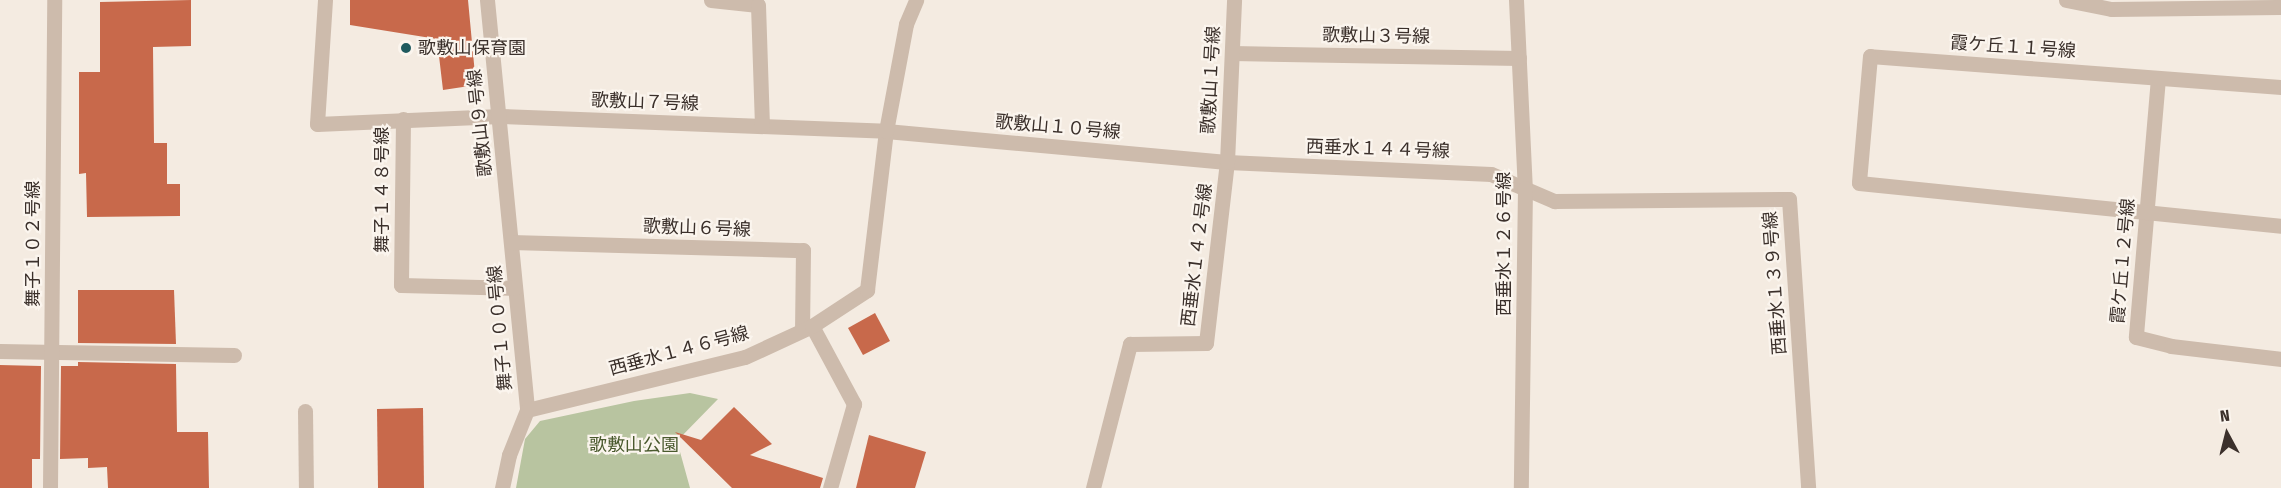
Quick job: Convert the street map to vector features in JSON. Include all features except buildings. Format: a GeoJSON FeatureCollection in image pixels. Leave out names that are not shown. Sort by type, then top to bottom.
{"type":"FeatureCollection","features":[{"type":"Feature","properties":{"kind":"street","name":"舞子１０２号線"},"geometry":{"type":"LineString","coordinates":[[50,488],[54,0]]}},
{"type":"Feature","properties":{"kind":"street","name":"舞子１４８号線"},"geometry":{"type":"LineString","coordinates":[[325,0],[317,124],[403,119],[401,285],[515,288]]}},
{"type":"Feature","properties":{"kind":"street","name":"歌敷山９号線"},"geometry":{"type":"LineString","coordinates":[[487,0],[511,242]]}},
{"type":"Feature","properties":{"kind":"street"},"geometry":{"type":"LineString","coordinates":[[711,0],[758,4],[762,126]]}},
{"type":"Feature","properties":{"kind":"street","name":"西垂水１４６号線"},"geometry":{"type":"LineString","coordinates":[[527,410],[745,357],[807,328],[867,290],[886,131],[906,24],[916,0]]}},
{"type":"Feature","properties":{"kind":"street","name":"歌敷山１号線"},"geometry":{"type":"LineString","coordinates":[[1227,162],[1234,0]]}},
{"type":"Feature","properties":{"kind":"street","name":"西垂水１２６号線"},"geometry":{"type":"LineString","coordinates":[[1516,0],[1525,188],[1521,488]]}},
{"type":"Feature","properties":{"kind":"street"},"geometry":{"type":"LineString","coordinates":[[2066,0],[2111,9],[2281,7]]}},
{"type":"Feature","properties":{"kind":"street","name":"歌敷山３号線"},"geometry":{"type":"LineString","coordinates":[[1232,53],[1519,58]]}},
{"type":"Feature","properties":{"kind":"street","name":"霞ケ丘１１号線"},"geometry":{"type":"LineString","coordinates":[[2146,213],[1859,183],[1870,56],[2281,87]]}},
{"type":"Feature","properties":{"kind":"street","name":"霞ケ丘１２号線"},"geometry":{"type":"LineString","coordinates":[[2158,78],[2136,337],[2171,346],[2281,359]]}},
{"type":"Feature","properties":{"kind":"street","name":"歌敷山７号線"},"geometry":{"type":"LineString","coordinates":[[403,119],[500,116],[886,131]]}},
{"type":"Feature","properties":{"kind":"street","name":"歌敷山１０号線"},"geometry":{"type":"LineString","coordinates":[[886,131],[1227,162]]}},
{"type":"Feature","properties":{"kind":"street","name":"西垂水１４４号線"},"geometry":{"type":"LineString","coordinates":[[1227,162],[1491,174],[1525,188]]}},
{"type":"Feature","properties":{"kind":"street","name":"西垂水１４２号線"},"geometry":{"type":"LineString","coordinates":[[1093,488],[1130,344],[1206,343],[1227,162]]}},
{"type":"Feature","properties":{"kind":"street","name":"西垂水１３９号線"},"geometry":{"type":"LineString","coordinates":[[1525,188],[1554,201],[1789,199],[1808,488]]}},
{"type":"Feature","properties":{"kind":"street"},"geometry":{"type":"LineString","coordinates":[[2146,213],[2281,226]]}},
{"type":"Feature","properties":{"kind":"street","name":"舞子１００号線"},"geometry":{"type":"LineString","coordinates":[[511,242],[527,410]]}},
{"type":"Feature","properties":{"kind":"street","name":"歌敷山６号線"},"geometry":{"type":"LineString","coordinates":[[511,242],[803,250],[807,328]]}},
{"type":"Feature","properties":{"kind":"street"},"geometry":{"type":"LineString","coordinates":[[807,328],[854,404],[830,488]]}},
{"type":"Feature","properties":{"kind":"street"},"geometry":{"type":"LineString","coordinates":[[0,351],[234,354]]}},
{"type":"Feature","properties":{"kind":"street"},"geometry":{"type":"LineString","coordinates":[[502,488],[508,455],[527,410]]}},
{"type":"Feature","properties":{"kind":"street"},"geometry":{"type":"LineString","coordinates":[[305,411],[306,488]]}},
{"type":"Feature","properties":{"kind":"green space","name":"歌敷山公園"},"geometry":{"type":"Polygon","coordinates":[[[690,393],[718,399],[677,441],[690,488],[516,488],[525,439],[540,421],[634,401],[690,393]]]}},
{"type":"Feature","properties":{"kind":"place","name":"歌敷山保育園"},"geometry":{"type":"Point","coordinates":[406,48]}}]}
